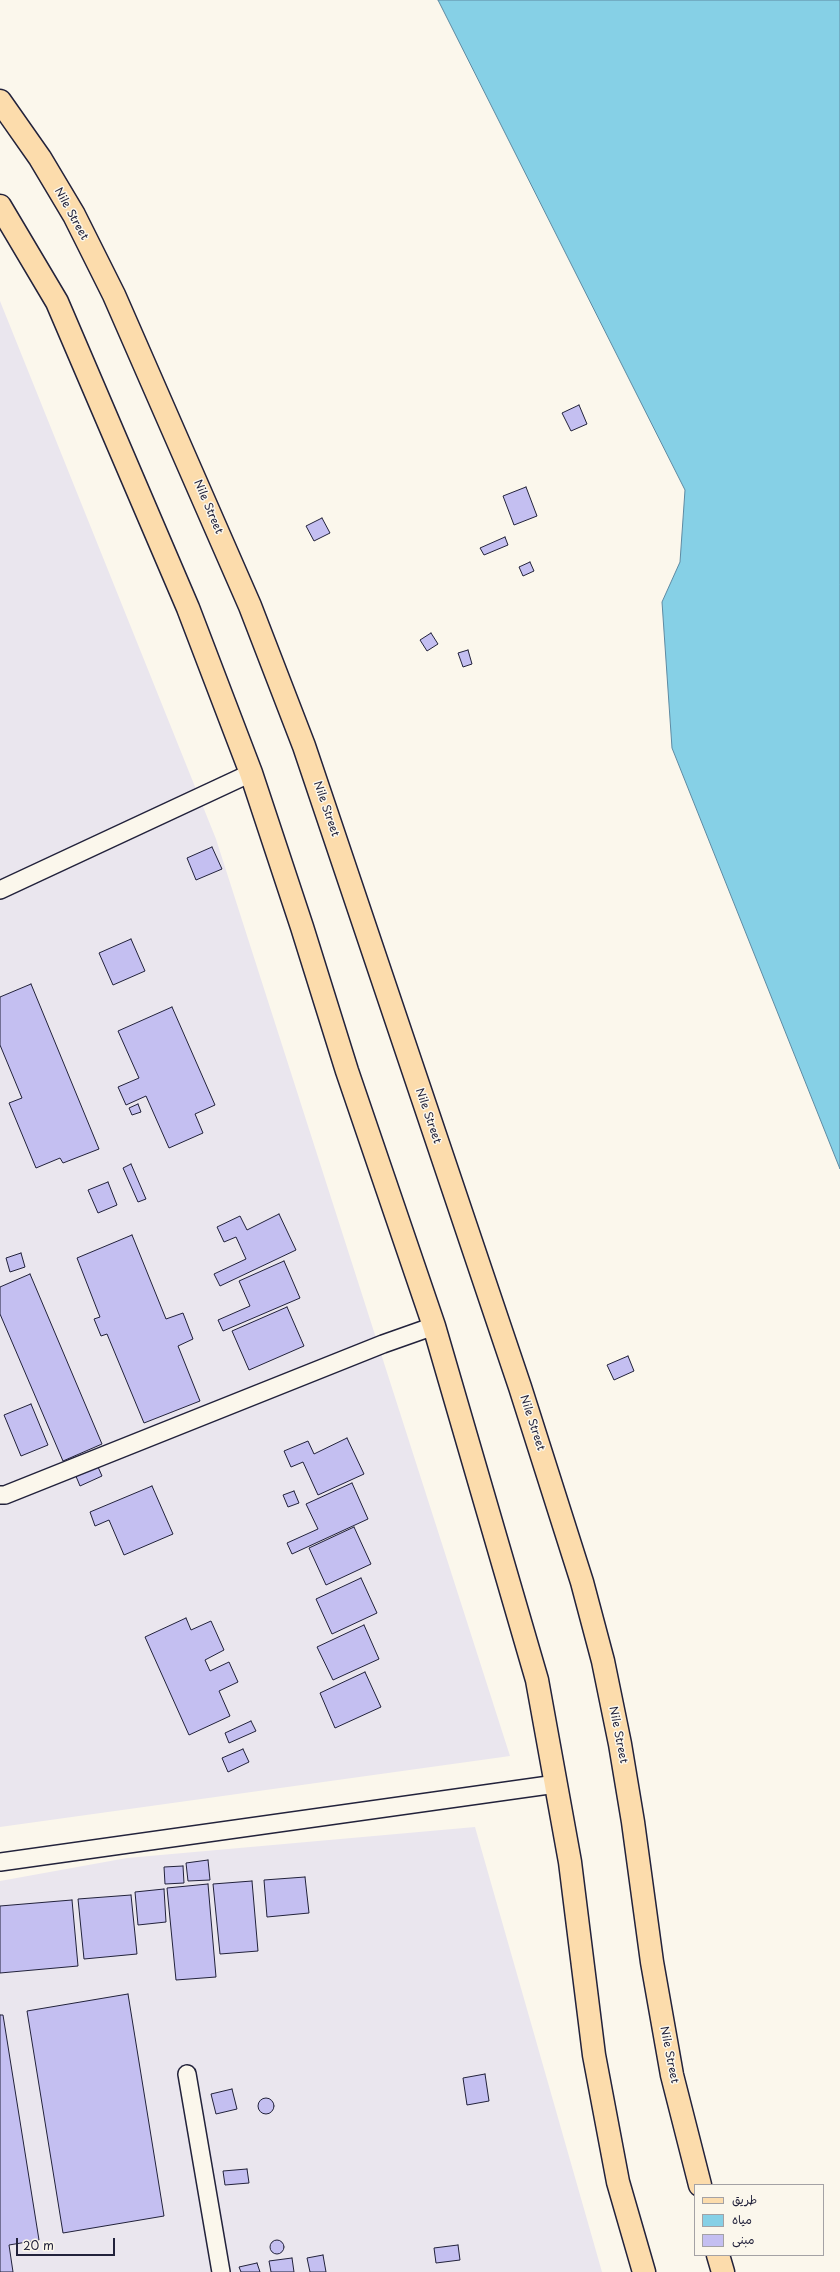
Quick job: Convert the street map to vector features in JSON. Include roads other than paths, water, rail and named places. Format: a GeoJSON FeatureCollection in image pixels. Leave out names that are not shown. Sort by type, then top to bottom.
{"type":"FeatureCollection","features":[{"type":"Feature","properties":{"kind":"main road","name":"Nile Street"},"geometry":{"type":"LineString","coordinates":[[0,101],[40,158],[74,215],[110,289],[250,606],[304,746],[520,1387],[582,1582],[603,1661],[620,1744],[633,1822],[652,1962],[671,2068],[700,2184]]}},
{"type":"Feature","properties":{"kind":"main road"},"geometry":{"type":"LineString","coordinates":[[0,206],[56,302],[188,608],[251,773],[302,927],[347,1071],[434,1326],[537,1680],[570,1862],[594,2055],[618,2182],[644,2272]]}},
{"type":"Feature","properties":{"kind":"main road"},"geometry":{"type":"LineString","coordinates":[[718,2256],[723,2272]]}},
{"type":"Feature","properties":{"kind":"lane"},"geometry":{"type":"LineString","coordinates":[[0,890],[251,773]]}},
{"type":"Feature","properties":{"kind":"lane"},"geometry":{"type":"LineString","coordinates":[[0,1495],[5,1495],[383,1344],[434,1326]]}},
{"type":"Feature","properties":{"kind":"lane"},"geometry":{"type":"LineString","coordinates":[[0,1862],[556,1784]]}},
{"type":"Feature","properties":{"kind":"lane"},"geometry":{"type":"LineString","coordinates":[[187,2074],[221,2272]]}},
{"type":"Feature","properties":{"kind":"water"},"geometry":{"type":"Polygon","coordinates":[[[438,0],[840,0],[840,1169],[672,748],[662,602],[680,562],[685,490],[438,0]]]}}]}
